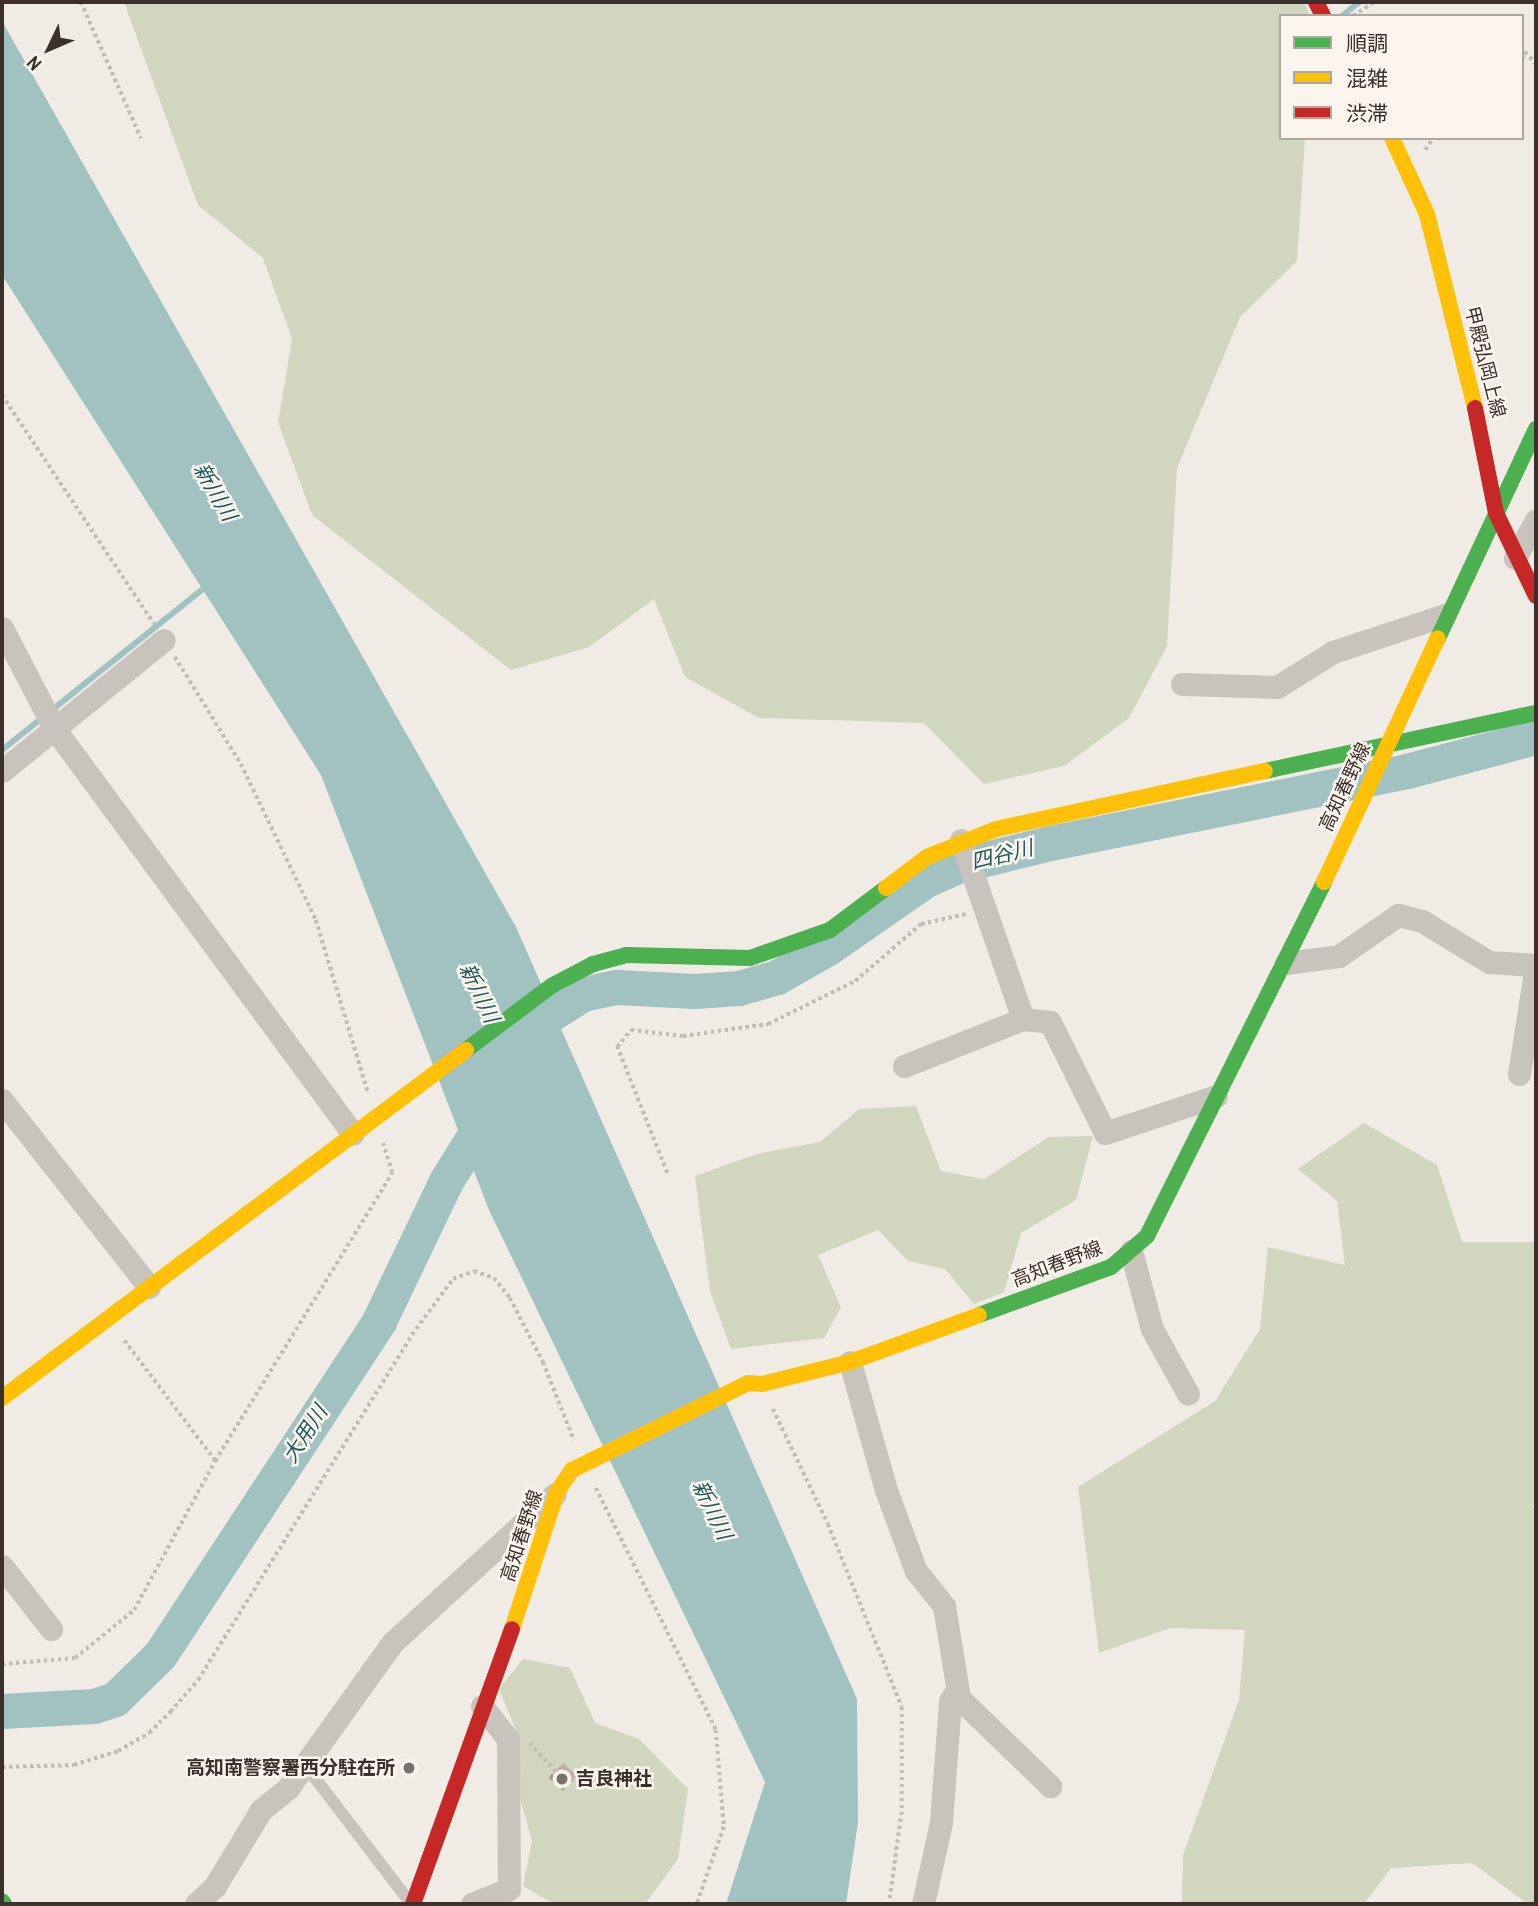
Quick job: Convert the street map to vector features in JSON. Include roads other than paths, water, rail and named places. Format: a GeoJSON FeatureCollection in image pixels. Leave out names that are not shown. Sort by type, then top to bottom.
{"type":"FeatureCollection","features":[{"type":"Feature","properties":{"kind":"main road","name":"甲殿弘岡上線"},"geometry":{"type":"LineString","coordinates":[[1393,140],[1427,214],[1479,423],[1496,513],[1515,558],[1536,596]]}},
{"type":"Feature","properties":{"kind":"main road","name":"高知春野線"},"geometry":{"type":"LineString","coordinates":[[412,1904],[482,1706],[534,1570],[557,1492],[572,1470],[588,1459],[755,1384],[850,1362],[1074,1283],[1111,1267],[1131,1251],[1160,1216],[1216,1096],[1286,963],[1445,615],[1536,429]]}},
{"type":"Feature","properties":{"kind":"main road"},"geometry":{"type":"LineString","coordinates":[[2,1398],[553,985],[593,964],[626,955],[750,958],[794,946],[830,930],[927,857],[964,848],[1032,818],[1536,713]]}},
{"type":"Feature","properties":{"kind":"street"},"geometry":{"type":"LineString","coordinates":[[1515,558],[1536,520]]}},
{"type":"Feature","properties":{"kind":"street"},"geometry":{"type":"LineString","coordinates":[[1182,684],[1277,687],[1333,652],[1445,615]]}},
{"type":"Feature","properties":{"kind":"street"},"geometry":{"type":"LineString","coordinates":[[2,628],[54,728],[353,1134]]}},
{"type":"Feature","properties":{"kind":"street"},"geometry":{"type":"LineString","coordinates":[[2,771],[164,640]]}},
{"type":"Feature","properties":{"kind":"street"},"geometry":{"type":"LineString","coordinates":[[964,848],[1023,1019]]}},
{"type":"Feature","properties":{"kind":"street"},"geometry":{"type":"LineString","coordinates":[[1286,963],[1339,956],[1398,915],[1422,921],[1489,961],[1536,965],[1519,1074]]}},
{"type":"Feature","properties":{"kind":"street"},"geometry":{"type":"LineString","coordinates":[[904,1066],[1023,1019],[1050,1022],[1105,1133],[1216,1096]]}},
{"type":"Feature","properties":{"kind":"street"},"geometry":{"type":"LineString","coordinates":[[2,1100],[149,1287]]}},
{"type":"Feature","properties":{"kind":"street"},"geometry":{"type":"LineString","coordinates":[[1131,1251],[1152,1329],[1188,1394]]}},
{"type":"Feature","properties":{"kind":"street"},"geometry":{"type":"LineString","coordinates":[[850,1362],[886,1490],[916,1571],[944,1606],[957,1690],[974,1714],[1050,1786]]}},
{"type":"Feature","properties":{"kind":"street"},"geometry":{"type":"LineString","coordinates":[[196,1904],[215,1886],[261,1810],[288,1788],[393,1642],[557,1492]]}},
{"type":"Feature","properties":{"kind":"street"},"geometry":{"type":"LineString","coordinates":[[2,1566],[51,1629]]}},
{"type":"Feature","properties":{"kind":"street"},"geometry":{"type":"LineString","coordinates":[[923,1904],[941,1822],[950,1701],[957,1690]]}},
{"type":"Feature","properties":{"kind":"street"},"geometry":{"type":"LineString","coordinates":[[471,1904],[511,1897],[508,1739],[482,1706]]}},
{"type":"Feature","properties":{"kind":"lane"},"geometry":{"type":"LineString","coordinates":[[305,1765],[412,1904]]}},
{"type":"Feature","properties":{"kind":"water","name":"新川川"},"geometry":{"type":"Polygon","coordinates":[[[2,21],[516,927],[857,1699],[858,1822],[846,1904],[726,1904],[765,1782],[489,1210],[321,775],[2,275],[2,21]]]}},
{"type":"Feature","properties":{"kind":"waterway"},"geometry":{"type":"LineString","coordinates":[[1344,14],[1359,2]]}},
{"type":"Feature","properties":{"kind":"waterway"},"geometry":{"type":"LineString","coordinates":[[2,750],[208,585]]}},
{"type":"Feature","properties":{"kind":"waterway","name":"四谷川"},"geometry":{"type":"LineString","coordinates":[[513,1038],[583,994],[617,987],[694,991],[739,988],[777,977],[828,948],[926,880],[957,866],[1050,843],[1407,771],[1536,737]]}},
{"type":"Feature","properties":{"kind":"waterway","name":"大用川"},"geometry":{"type":"LineString","coordinates":[[2,1711],[94,1706],[115,1699],[160,1655],[379,1321],[446,1181],[489,1112]]}},
{"type":"Feature","properties":{"kind":"place","name":"高知南警察署西分駐在所"},"geometry":{"type":"Point","coordinates":[409,1768]}},
{"type":"Feature","properties":{"kind":"place","name":"吉良神社"},"geometry":{"type":"Point","coordinates":[562,1779]}}]}
